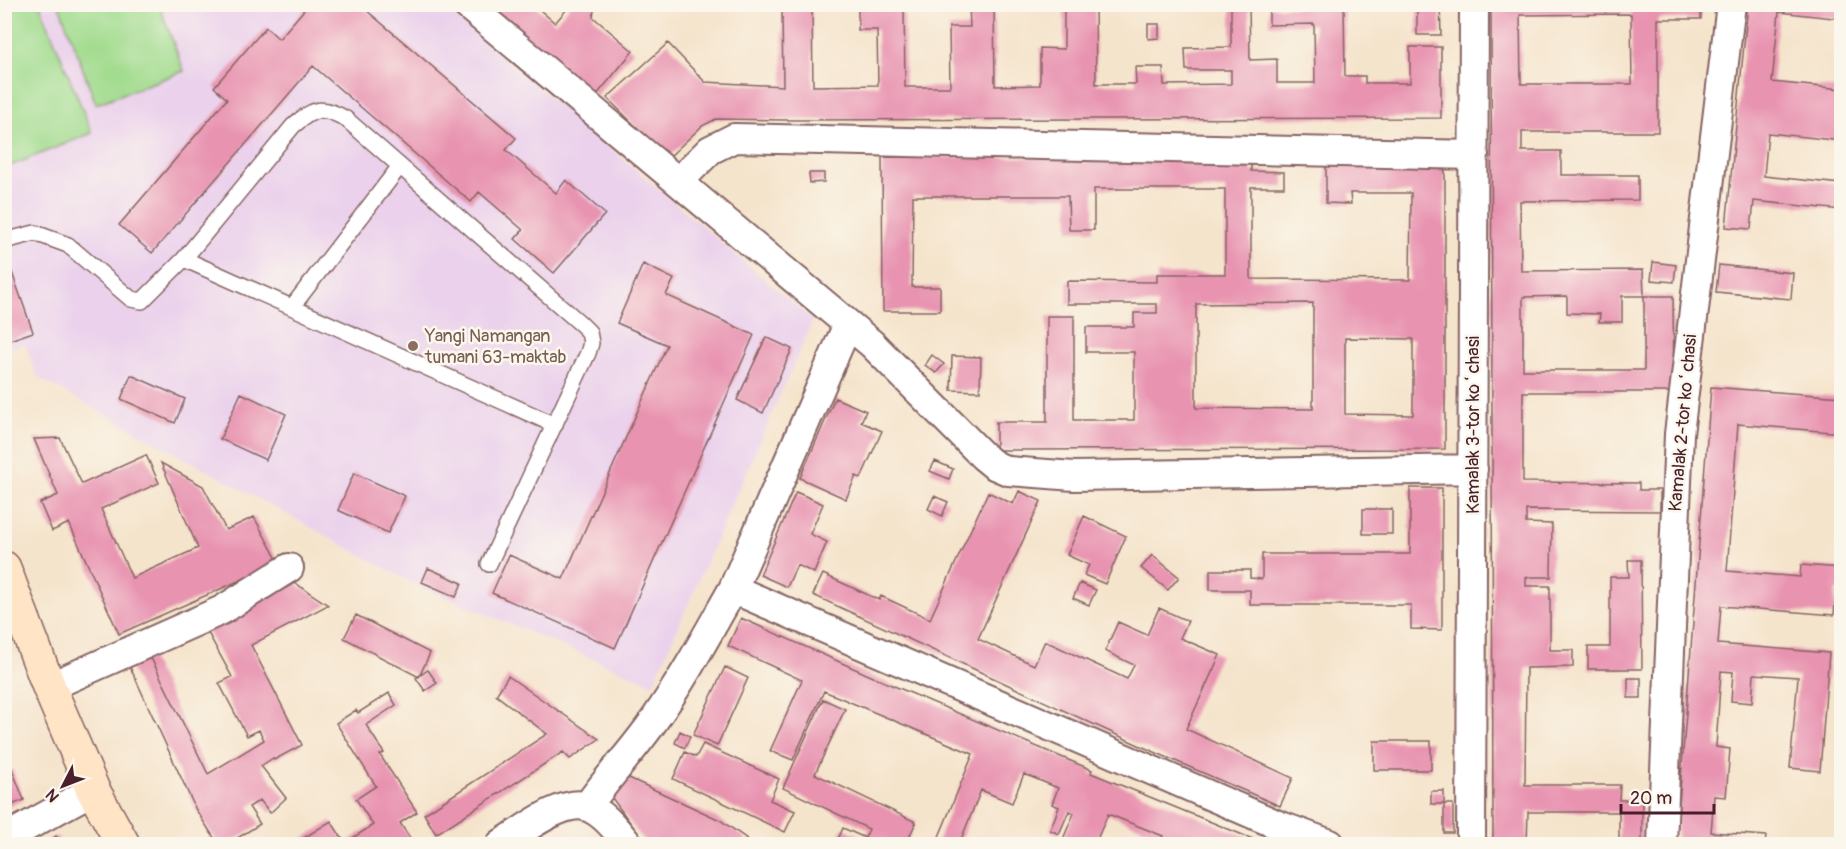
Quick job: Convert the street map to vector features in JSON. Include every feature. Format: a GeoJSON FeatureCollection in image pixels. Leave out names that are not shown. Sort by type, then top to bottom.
{"type":"FeatureCollection","features":[{"type":"Feature","properties":{"kind":"street"},"geometry":{"type":"LineString","coordinates":[[466,4],[848,324],[879,351],[983,456],[1008,471],[1074,476],[1473,469]]}},
{"type":"Feature","properties":{"kind":"street","name":"Kamalak 3-tor koʻchasi"},"geometry":{"type":"LineString","coordinates":[[1471,844],[1474,4]]}},
{"type":"Feature","properties":{"kind":"street","name":"Kamalak 2-tor koʻchasi"},"geometry":{"type":"LineString","coordinates":[[1662,844],[1679,435],[1731,4]]}},
{"type":"Feature","properties":{"kind":"street"},"geometry":{"type":"LineString","coordinates":[[679,181],[710,150],[734,138],[1474,155]]}},
{"type":"Feature","properties":{"kind":"street"},"geometry":{"type":"LineString","coordinates":[[588,807],[610,774],[653,722],[678,686],[733,590],[848,324]]}},
{"type":"Feature","properties":{"kind":"street"},"geometry":{"type":"LineString","coordinates":[[4,568],[49,687],[93,790],[123,844]]}},
{"type":"Feature","properties":{"kind":"street"},"geometry":{"type":"LineString","coordinates":[[49,687],[222,610],[289,568]]}},
{"type":"Feature","properties":{"kind":"street"},"geometry":{"type":"LineString","coordinates":[[733,590],[1267,820],[1330,844]]}},
{"type":"Feature","properties":{"kind":"street"},"geometry":{"type":"LineString","coordinates":[[4,839],[93,790]]}},
{"type":"Feature","properties":{"kind":"street"},"geometry":{"type":"LineString","coordinates":[[501,844],[555,811],[574,804],[588,807],[606,819],[628,844]]}},
{"type":"Feature","properties":{"kind":"lane"},"geometry":{"type":"LineString","coordinates":[[4,241],[35,233],[68,244],[131,299],[142,302],[184,259],[293,126],[306,115],[317,110],[330,110],[346,119],[581,324],[588,333],[591,343],[588,353],[489,564]]}},
{"type":"Feature","properties":{"kind":"lane"},"geometry":{"type":"LineString","coordinates":[[292,307],[399,166]]}},
{"type":"Feature","properties":{"kind":"lane"},"geometry":{"type":"LineString","coordinates":[[184,259],[555,425]]}},
{"type":"Feature","properties":{"kind":"shaded area","name":"Yangi Namangan tumani 63-maktab"},"geometry":{"type":"Polygon","coordinates":[[[4,5],[441,5],[813,320],[653,684],[414,584],[37,377],[25,344],[9,348],[4,336],[4,5]]]}},
{"type":"Feature","properties":{"kind":"green space"},"geometry":{"type":"Polygon","coordinates":[[[5,4],[40,5],[92,133],[5,168],[5,4]]]}},
{"type":"Feature","properties":{"kind":"green space"},"geometry":{"type":"Polygon","coordinates":[[[59,5],[159,5],[184,71],[96,104],[59,5]]]}},
{"type":"Feature","properties":{"kind":"building"},"geometry":{"type":"Polygon","coordinates":[[[309,4],[359,4],[516,138],[506,150],[556,193],[566,180],[605,214],[554,273],[515,239],[523,230],[479,192],[471,202],[313,66],[152,253],[119,225],[227,99],[214,87],[266,27],[279,39],[309,4]]]}},
{"type":"Feature","properties":{"kind":"building"},"geometry":{"type":"Polygon","coordinates":[[[487,4],[533,4],[555,23],[569,4],[595,4],[593,17],[633,51],[596,96],[487,4]]]}},
{"type":"Feature","properties":{"kind":"building"},"geometry":{"type":"Polygon","coordinates":[[[858,4],[904,4],[905,87],[950,87],[949,27],[970,27],[969,4],[994,4],[995,86],[1040,85],[1040,48],[1064,49],[1064,4],[1095,4],[1096,84],[1136,84],[1135,67],[1163,67],[1164,85],[1231,84],[1231,70],[1186,70],[1185,48],[1231,47],[1231,4],[1249,4],[1250,60],[1277,59],[1277,83],[1315,83],[1314,24],[1269,25],[1269,7],[1325,7],[1325,4],[1344,4],[1345,76],[1365,76],[1365,83],[1410,83],[1410,47],[1441,47],[1441,118],[716,119],[702,126],[668,158],[607,98],[668,43],[705,82],[783,86],[782,10],[812,10],[813,86],[878,85],[877,30],[858,30],[858,4]]]}},
{"type":"Feature","properties":{"kind":"building"},"geometry":{"type":"Polygon","coordinates":[[[1417,4],[1440,4],[1441,35],[1417,35],[1417,4]]]}},
{"type":"Feature","properties":{"kind":"building"},"geometry":{"type":"Polygon","coordinates":[[[1491,4],[1701,4],[1701,19],[1658,19],[1658,132],[1522,132],[1522,151],[1561,151],[1561,175],[1638,175],[1638,200],[1520,201],[1521,271],[1643,270],[1644,296],[1673,296],[1674,392],[1523,392],[1523,482],[1639,483],[1639,490],[1660,490],[1660,511],[1526,510],[1526,523],[1552,524],[1551,577],[1526,577],[1526,586],[1550,586],[1550,650],[1573,650],[1573,667],[1526,668],[1525,785],[1620,785],[1619,800],[1642,800],[1642,844],[1619,844],[1619,812],[1528,812],[1527,844],[1493,844],[1491,4]],[[1631,14],[1520,15],[1521,84],[1632,84],[1631,14]],[[1567,296],[1523,297],[1523,370],[1644,370],[1644,296],[1622,296],[1622,322],[1599,322],[1600,314],[1567,313],[1567,296]]]}},
{"type":"Feature","properties":{"kind":"building"},"geometry":{"type":"Polygon","coordinates":[[[1748,4],[1842,4],[1842,19],[1779,12],[1772,82],[1842,89],[1842,141],[1768,133],[1764,176],[1841,184],[1842,210],[1754,201],[1751,229],[1726,227],[1748,4]]]}},
{"type":"Feature","properties":{"kind":"building"},"geometry":{"type":"Polygon","coordinates":[[[1148,24],[1159,24],[1159,38],[1148,39],[1148,24]]]}},
{"type":"Feature","properties":{"kind":"building"},"geometry":{"type":"Polygon","coordinates":[[[882,157],[1251,158],[1251,171],[1284,172],[1284,187],[1251,187],[1251,279],[1410,280],[1411,193],[1350,193],[1351,204],[1326,203],[1326,164],[1445,165],[1445,449],[996,450],[996,422],[1047,422],[1047,316],[1074,316],[1074,420],[1134,420],[1134,352],[1086,352],[1086,327],[1134,327],[1134,313],[1157,313],[1157,304],[1067,304],[1067,281],[1157,282],[1157,274],[1225,274],[1225,189],[1094,189],[1094,230],[1069,230],[1068,196],[913,196],[912,287],[940,287],[940,311],[883,311],[882,157]],[[1313,303],[1196,304],[1196,408],[1313,409],[1313,303]],[[1345,338],[1345,414],[1413,415],[1413,339],[1345,338]]]}},
{"type":"Feature","properties":{"kind":"building"},"geometry":{"type":"Polygon","coordinates":[[[809,173],[824,173],[824,182],[810,183],[809,173]]]}},
{"type":"Feature","properties":{"kind":"building"},"geometry":{"type":"Polygon","coordinates":[[[8,261],[33,332],[10,340],[4,323],[4,263],[8,261]]]}},
{"type":"Feature","properties":{"kind":"building"},"geometry":{"type":"Polygon","coordinates":[[[1653,262],[1676,265],[1674,282],[1651,280],[1653,262]]]}},
{"type":"Feature","properties":{"kind":"building"},"geometry":{"type":"Polygon","coordinates":[[[643,264],[674,279],[666,295],[754,335],[615,648],[492,593],[509,555],[563,579],[667,345],[617,323],[643,264]]]}},
{"type":"Feature","properties":{"kind":"building"},"geometry":{"type":"Polygon","coordinates":[[[1719,265],[1793,273],[1791,299],[1716,292],[1719,265]]]}},
{"type":"Feature","properties":{"kind":"building"},"geometry":{"type":"Polygon","coordinates":[[[766,337],[792,349],[763,413],[737,400],[766,337]]]}},
{"type":"Feature","properties":{"kind":"building"},"geometry":{"type":"Polygon","coordinates":[[[932,355],[944,364],[936,373],[925,365],[932,355]]]}},
{"type":"Feature","properties":{"kind":"building"},"geometry":{"type":"Polygon","coordinates":[[[952,356],[981,357],[980,391],[951,390],[952,356]]]}},
{"type":"Feature","properties":{"kind":"building"},"geometry":{"type":"Polygon","coordinates":[[[131,375],[185,399],[175,423],[121,399],[131,375]]]}},
{"type":"Feature","properties":{"kind":"building"},"geometry":{"type":"Polygon","coordinates":[[[1711,387],[1842,397],[1842,433],[1738,424],[1727,571],[1800,577],[1801,565],[1842,568],[1842,591],[1836,590],[1834,615],[1721,606],[1718,644],[1829,653],[1820,771],[1790,768],[1798,677],[1754,674],[1752,703],[1731,701],[1733,672],[1721,671],[1716,747],[1730,749],[1726,797],[1714,796],[1711,832],[1766,836],[1765,844],[1676,844],[1711,387]]]}},
{"type":"Feature","properties":{"kind":"building"},"geometry":{"type":"Polygon","coordinates":[[[241,393],[286,414],[266,460],[220,439],[241,393]]]}},
{"type":"Feature","properties":{"kind":"building"},"geometry":{"type":"Polygon","coordinates":[[[835,398],[866,411],[861,422],[882,431],[861,478],[856,476],[846,499],[800,478],[835,398]]]}},
{"type":"Feature","properties":{"kind":"building"},"geometry":{"type":"Polygon","coordinates":[[[60,438],[82,484],[146,455],[159,483],[101,509],[132,578],[198,548],[161,463],[203,486],[226,530],[254,517],[279,563],[119,634],[69,523],[52,531],[40,503],[58,495],[34,439],[60,438]]]}},
{"type":"Feature","properties":{"kind":"building"},"geometry":{"type":"Polygon","coordinates":[[[935,461],[953,469],[949,479],[930,471],[935,461]]]}},
{"type":"Feature","properties":{"kind":"building"},"geometry":{"type":"Polygon","coordinates":[[[354,473],[405,496],[388,533],[338,510],[354,473]]]}},
{"type":"Feature","properties":{"kind":"building"},"geometry":{"type":"Polygon","coordinates":[[[1410,488],[1442,488],[1442,630],[1411,629],[1411,605],[1250,605],[1250,590],[1210,590],[1210,570],[1250,570],[1250,578],[1262,579],[1262,554],[1410,554],[1410,488]]]}},
{"type":"Feature","properties":{"kind":"building"},"geometry":{"type":"Polygon","coordinates":[[[1019,491],[1041,501],[978,639],[1034,665],[1045,641],[1127,679],[1134,665],[1105,651],[1118,622],[1147,635],[1159,608],[1188,621],[1180,638],[1220,655],[1186,729],[1293,778],[1280,806],[1143,747],[813,595],[823,574],[879,600],[881,596],[930,619],[988,492],[1013,504],[1019,491]]]}},
{"type":"Feature","properties":{"kind":"building"},"geometry":{"type":"Polygon","coordinates":[[[796,492],[823,504],[810,534],[827,542],[814,573],[797,565],[787,587],[760,575],[796,492]]]}},
{"type":"Feature","properties":{"kind":"building"},"geometry":{"type":"Polygon","coordinates":[[[934,496],[948,502],[942,516],[928,509],[934,496]]]}},
{"type":"Feature","properties":{"kind":"building"},"geometry":{"type":"Polygon","coordinates":[[[1363,509],[1392,509],[1392,534],[1363,534],[1363,509]]]}},
{"type":"Feature","properties":{"kind":"building"},"geometry":{"type":"Polygon","coordinates":[[[1084,516],[1126,536],[1105,584],[1084,575],[1089,565],[1067,555],[1084,516]]]}},
{"type":"Feature","properties":{"kind":"building"},"geometry":{"type":"Polygon","coordinates":[[[1152,555],[1179,577],[1168,590],[1141,568],[1152,555]]]}},
{"type":"Feature","properties":{"kind":"building"},"geometry":{"type":"Polygon","coordinates":[[[1628,560],[1641,560],[1642,669],[1588,669],[1588,647],[1610,647],[1610,577],[1629,577],[1628,560]]]}},
{"type":"Feature","properties":{"kind":"building"},"geometry":{"type":"Polygon","coordinates":[[[428,568],[462,583],[456,597],[422,582],[428,568]]]}},
{"type":"Feature","properties":{"kind":"building"},"geometry":{"type":"Polygon","coordinates":[[[295,583],[328,605],[251,645],[302,745],[261,766],[286,798],[270,813],[260,800],[249,807],[260,824],[228,844],[218,844],[196,810],[130,667],[151,658],[208,774],[264,740],[259,730],[247,736],[219,683],[232,677],[206,629],[295,583]]]}},
{"type":"Feature","properties":{"kind":"building"},"geometry":{"type":"Polygon","coordinates":[[[1080,583],[1096,590],[1089,605],[1073,598],[1080,583]]]}},
{"type":"Feature","properties":{"kind":"building"},"geometry":{"type":"Polygon","coordinates":[[[356,615],[430,653],[419,677],[344,638],[356,615]]]}},
{"type":"Feature","properties":{"kind":"building"},"geometry":{"type":"Polygon","coordinates":[[[741,618],[1092,770],[1091,773],[1265,844],[1160,844],[1163,836],[1108,814],[1095,844],[1061,844],[1074,813],[1069,811],[1059,834],[1050,830],[1059,807],[1052,804],[1058,788],[1024,774],[1012,803],[981,790],[960,842],[966,844],[936,844],[973,754],[824,691],[793,760],[770,751],[802,680],[728,646],[741,618]]]}},
{"type":"Feature","properties":{"kind":"building"},"geometry":{"type":"Polygon","coordinates":[[[725,667],[748,678],[717,746],[693,735],[725,667]]]}},
{"type":"Feature","properties":{"kind":"building"},"geometry":{"type":"Polygon","coordinates":[[[428,670],[437,683],[425,691],[416,678],[428,670]]]}},
{"type":"Feature","properties":{"kind":"building"},"geometry":{"type":"Polygon","coordinates":[[[508,676],[599,739],[570,759],[563,752],[436,834],[424,814],[547,734],[496,695],[508,676]]]}},
{"type":"Feature","properties":{"kind":"building"},"geometry":{"type":"Polygon","coordinates":[[[1628,678],[1641,678],[1641,698],[1628,698],[1628,678]]]}},
{"type":"Feature","properties":{"kind":"building"},"geometry":{"type":"Polygon","coordinates":[[[389,693],[396,705],[366,725],[384,753],[380,755],[417,812],[400,823],[414,844],[294,844],[331,821],[345,843],[373,825],[356,799],[376,786],[336,723],[356,710],[358,713],[389,693]]]}},
{"type":"Feature","properties":{"kind":"building"},"geometry":{"type":"Polygon","coordinates":[[[823,699],[845,709],[815,774],[916,822],[906,844],[836,844],[843,828],[865,838],[869,829],[783,788],[823,699]]]}},
{"type":"Feature","properties":{"kind":"building"},"geometry":{"type":"Polygon","coordinates":[[[680,731],[690,736],[685,748],[675,743],[680,731]]]}},
{"type":"Feature","properties":{"kind":"building"},"geometry":{"type":"Polygon","coordinates":[[[1374,741],[1431,741],[1431,770],[1374,770],[1374,741]]]}},
{"type":"Feature","properties":{"kind":"building"},"geometry":{"type":"Polygon","coordinates":[[[703,744],[779,779],[770,800],[795,811],[785,832],[673,779],[685,752],[696,757],[703,744]]]}},
{"type":"Feature","properties":{"kind":"building"},"geometry":{"type":"Polygon","coordinates":[[[12,769],[24,800],[4,808],[4,772],[12,769]]]}},
{"type":"Feature","properties":{"kind":"building"},"geometry":{"type":"Polygon","coordinates":[[[629,778],[720,820],[747,839],[739,844],[646,844],[609,794],[629,778]]]}},
{"type":"Feature","properties":{"kind":"building"},"geometry":{"type":"Polygon","coordinates":[[[1431,791],[1444,791],[1444,804],[1431,804],[1431,791]]]}},
{"type":"Feature","properties":{"kind":"building"},"geometry":{"type":"Polygon","coordinates":[[[1444,804],[1453,804],[1453,833],[1444,833],[1444,804]]]}},
{"type":"Feature","properties":{"kind":"building"},"geometry":{"type":"Polygon","coordinates":[[[56,836],[62,844],[44,844],[56,836]]]}},
{"type":"Feature","properties":{"kind":"place","name":"Yangi Namangan tumani 63-maktab"},"geometry":{"type":"Point","coordinates":[413,346]}}]}
